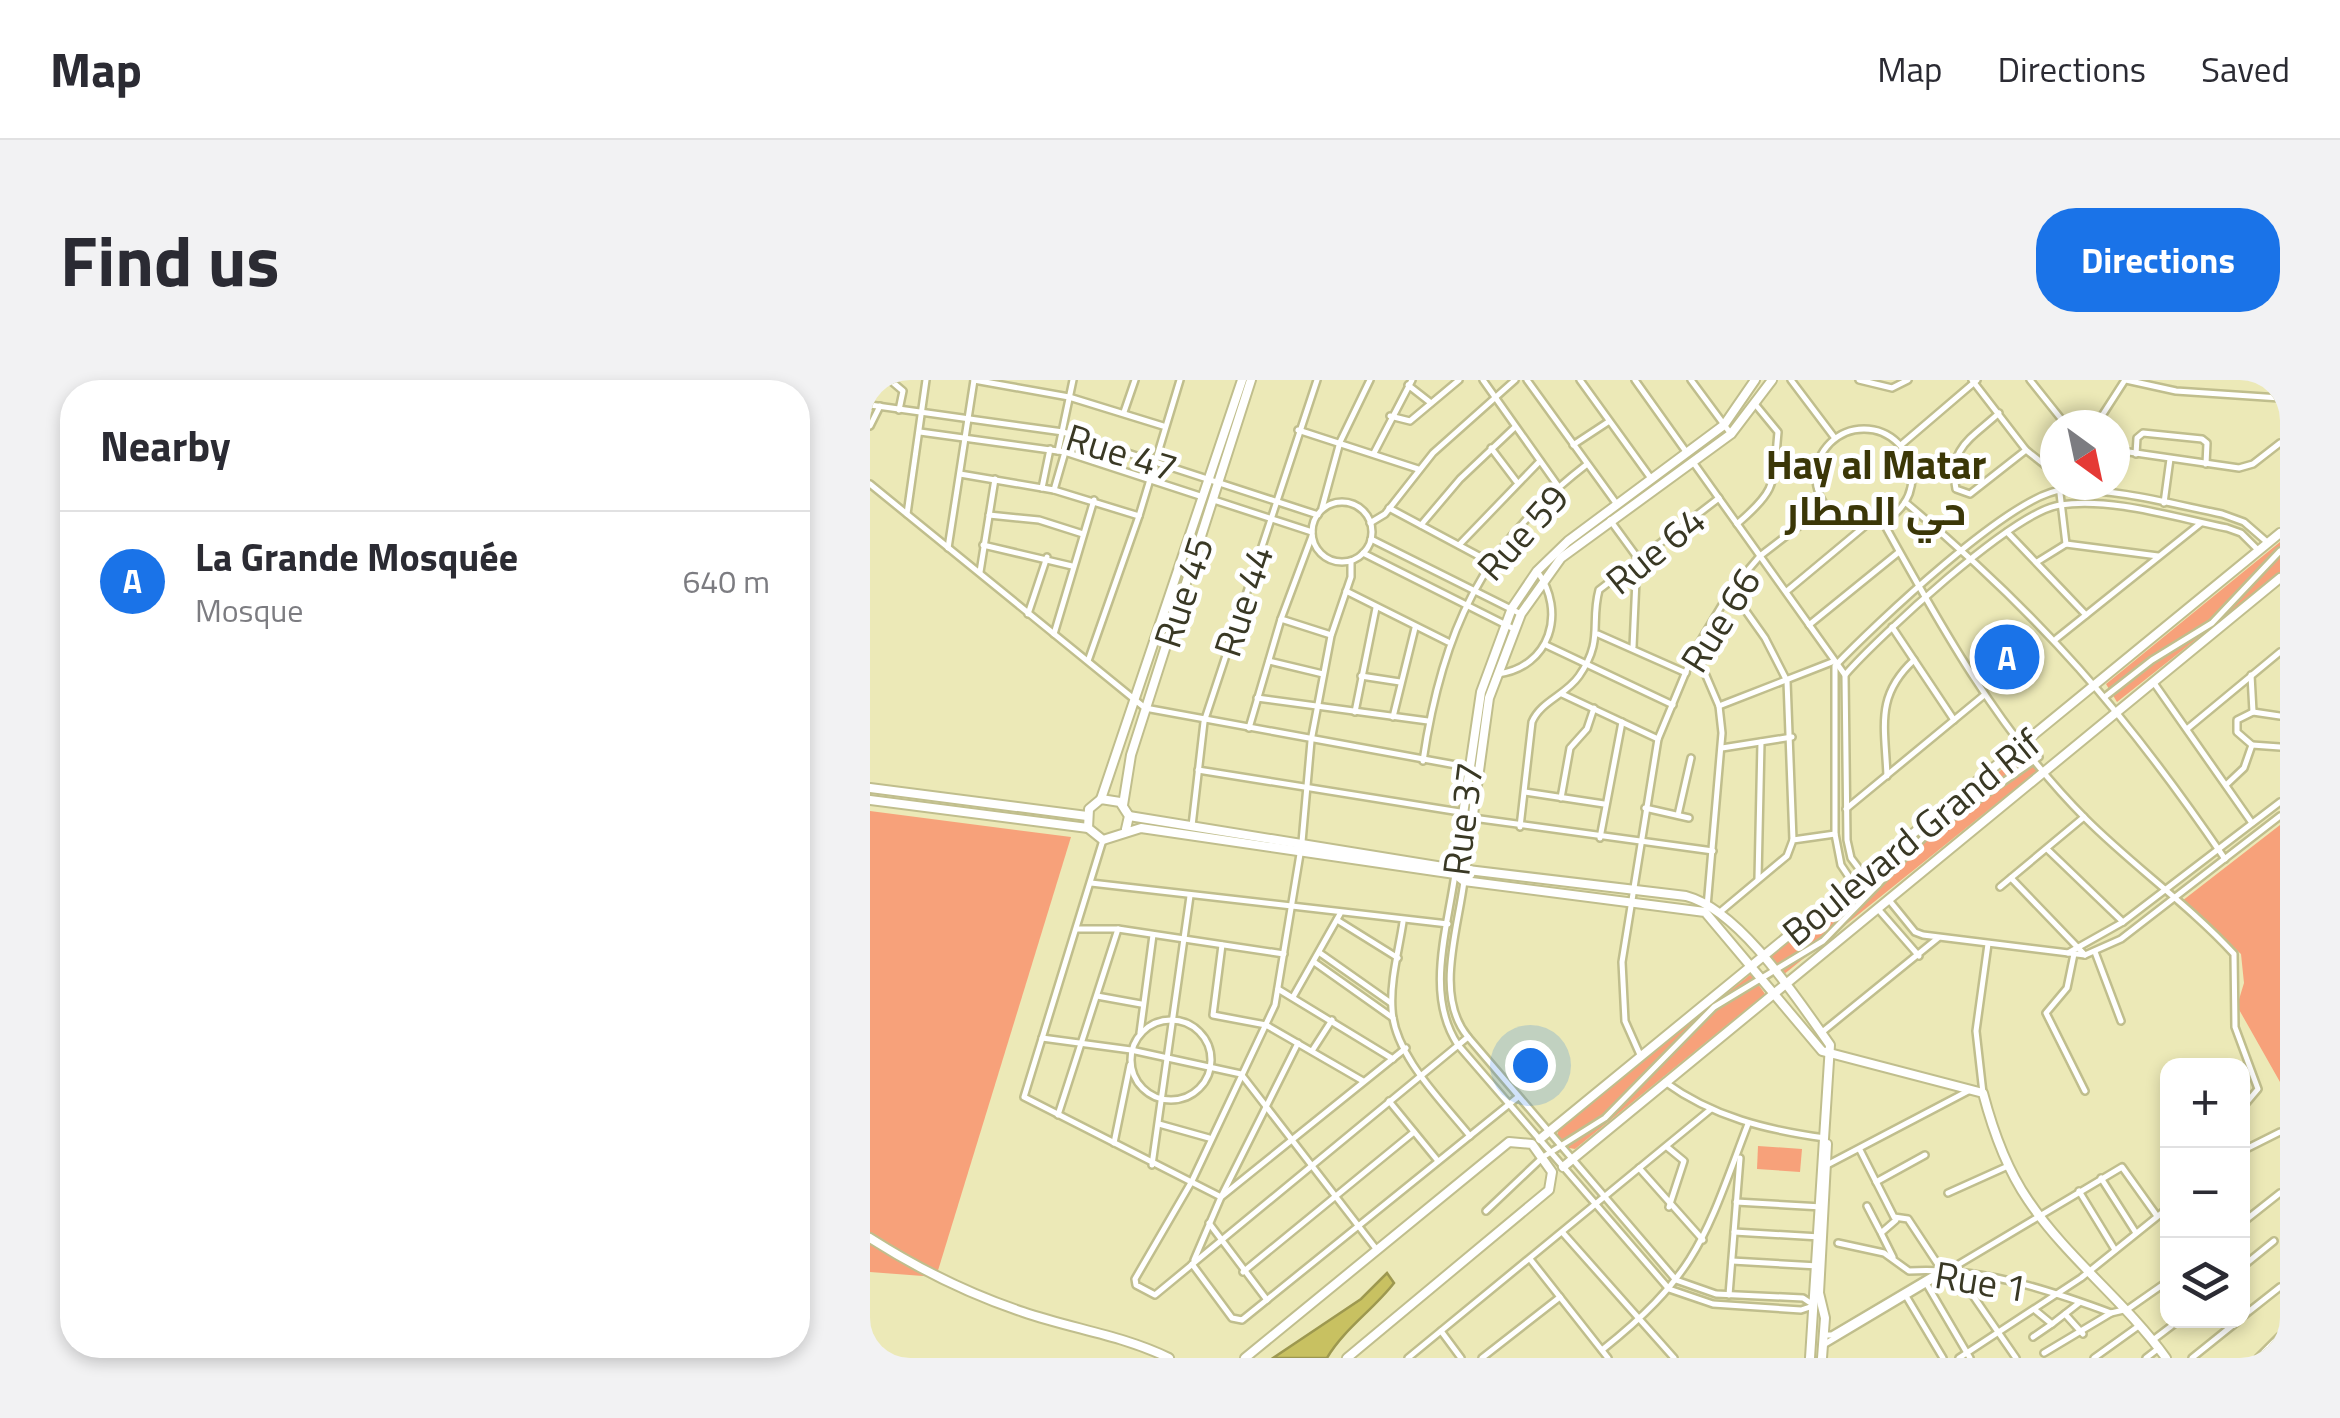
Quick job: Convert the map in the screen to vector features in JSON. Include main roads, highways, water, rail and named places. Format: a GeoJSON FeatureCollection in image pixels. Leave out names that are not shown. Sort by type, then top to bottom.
{"type":"FeatureCollection","features":[{"type":"Feature","properties":{"kind":"place","name":"La Grande Mosquée"},"geometry":{"type":"Point","coordinates":[2007,657]}},
{"type":"Feature","properties":{"kind":"district","name":"Hay al Matar حي المطار"},"geometry":{"type":"Point","coordinates":[1876,487]}}]}
